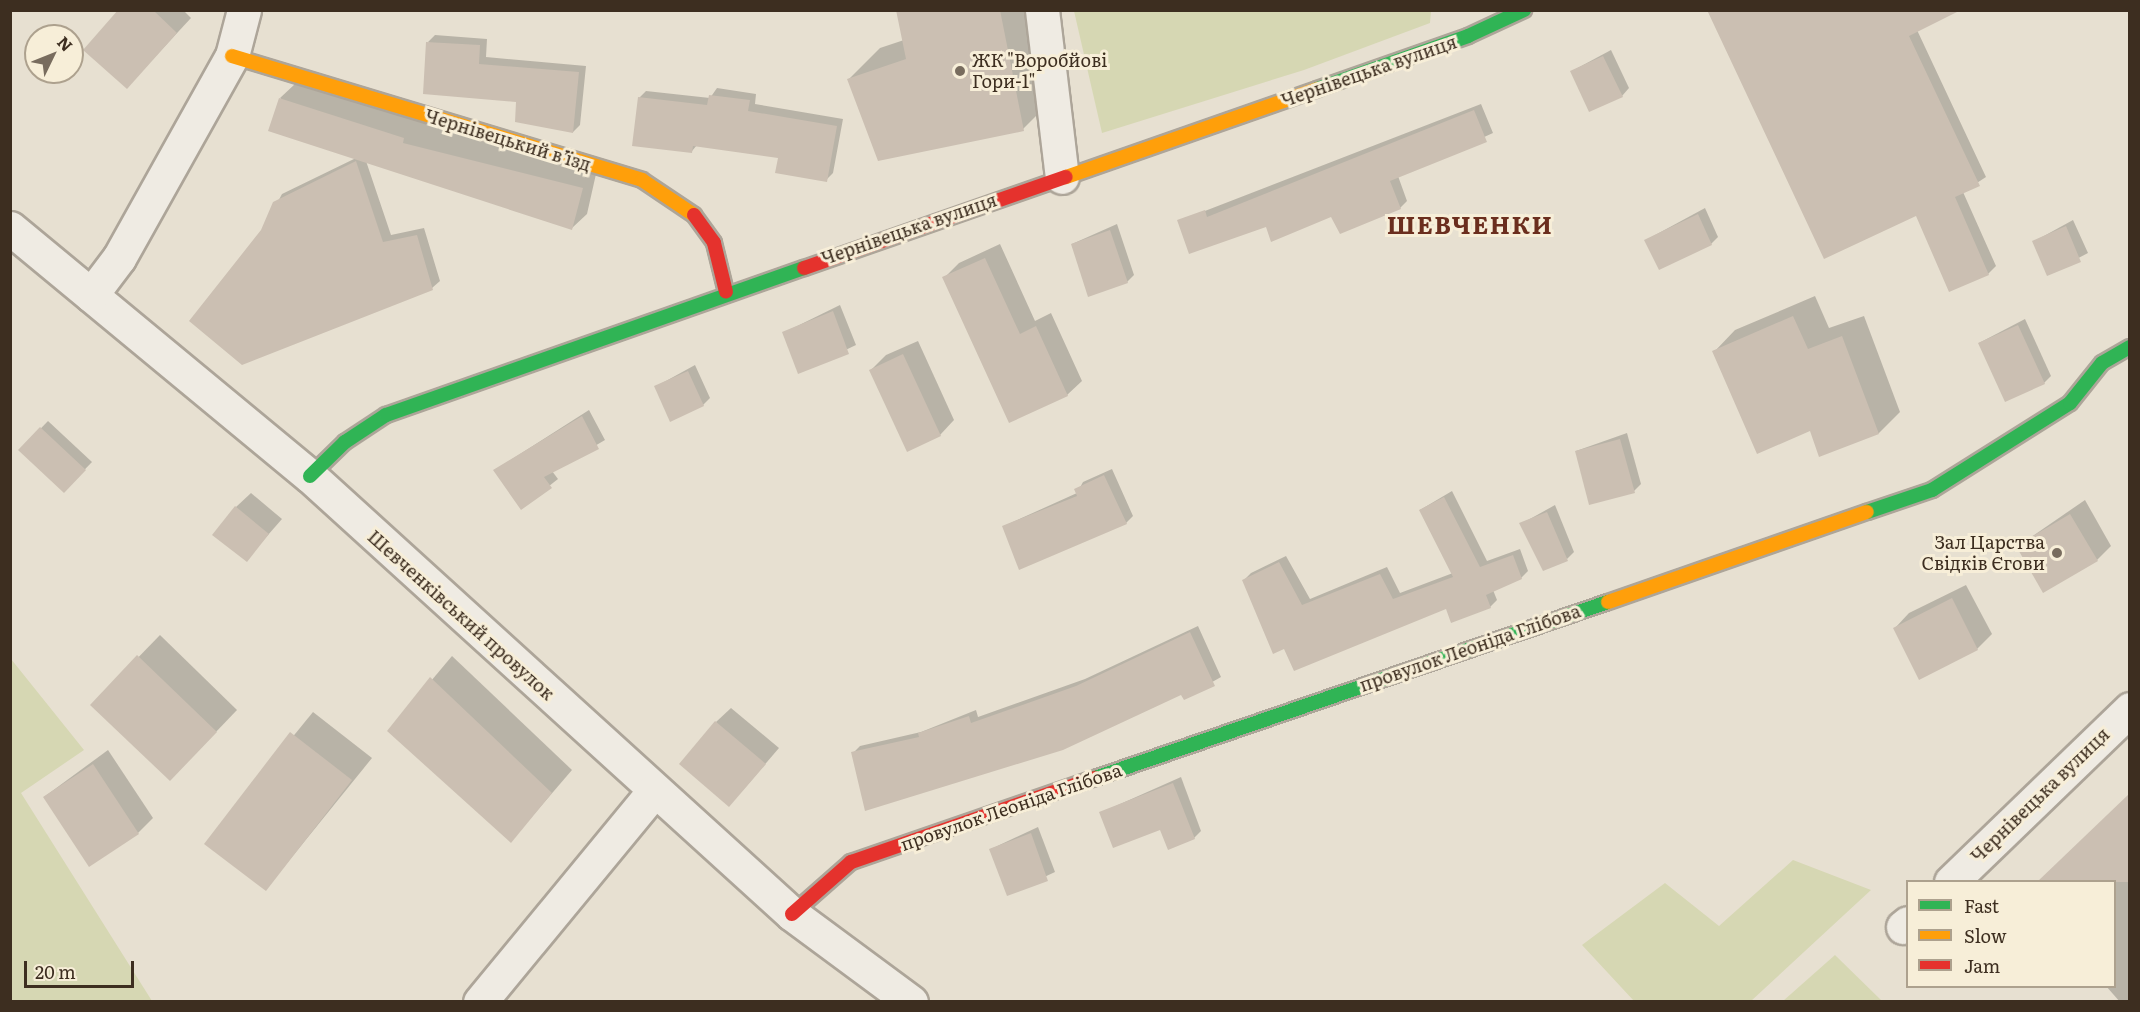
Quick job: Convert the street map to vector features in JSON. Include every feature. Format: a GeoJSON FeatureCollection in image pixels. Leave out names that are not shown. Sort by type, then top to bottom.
{"type":"FeatureCollection","features":[{"type":"Feature","properties":{"kind":"street"},"geometry":{"type":"LineString","coordinates":[[92,295],[119,258],[232,56],[243,10]]}},
{"type":"Feature","properties":{"kind":"street"},"geometry":{"type":"LineString","coordinates":[[1042,10],[1062,177]]}},
{"type":"Feature","properties":{"kind":"street","name":"Чернівецька вулиця"},"geometry":{"type":"LineString","coordinates":[[310,476],[345,442],[386,415],[726,292],[1468,36],[1524,10]]}},
{"type":"Feature","properties":{"kind":"street","name":"Чернівецький вʼїзд"},"geometry":{"type":"LineString","coordinates":[[232,56],[642,180],[688,207],[714,243],[726,292]]}},
{"type":"Feature","properties":{"kind":"street","name":"Шевченківський провулок"},"geometry":{"type":"LineString","coordinates":[[10,228],[310,476],[792,914],[911,1002]]}},
{"type":"Feature","properties":{"kind":"street","name":"провулок Леоніда Глібова"},"geometry":{"type":"LineString","coordinates":[[792,914],[851,862],[1932,490],[2070,403],[2103,363],[2130,347]]}},
{"type":"Feature","properties":{"kind":"street","name":"Чернівецька вулиця"},"geometry":{"type":"LineString","coordinates":[[1953,880],[2130,709]]}},
{"type":"Feature","properties":{"kind":"street"},"geometry":{"type":"LineString","coordinates":[[480,1002],[654,791]]}},
{"type":"Feature","properties":{"kind":"green space"},"geometry":{"type":"Polygon","coordinates":[[[1074,10],[1431,11],[1430,23],[1304,70],[1102,133],[1074,10]]]}},
{"type":"Feature","properties":{"kind":"green space"},"geometry":{"type":"Polygon","coordinates":[[[11,659],[84,750],[21,793],[152,1001],[11,1001],[11,659]]]}},
{"type":"Feature","properties":{"kind":"green space"},"geometry":{"type":"Polygon","coordinates":[[[1793,860],[1871,890],[1751,1001],[1634,1001],[1582,945],[1665,883],[1719,926],[1793,860]]]}},
{"type":"Feature","properties":{"kind":"green space"},"geometry":{"type":"Polygon","coordinates":[[[1835,955],[1882,1001],[1783,1001],[1835,955]]]}},
{"type":"Feature","properties":{"kind":"building"},"geometry":{"type":"Polygon","coordinates":[[[118,10],[153,10],[177,33],[127,89],[84,49],[118,10]]]}},
{"type":"Feature","properties":{"kind":"building","name":"ЖК \"Воробйові Гори-1\""},"geometry":{"type":"Polygon","coordinates":[[[896,10],[1000,10],[1024,131],[878,161],[847,79],[906,59],[896,10]]]}},
{"type":"Feature","properties":{"kind":"building"},"geometry":{"type":"Polygon","coordinates":[[[1707,10],[1961,10],[1909,36],[1980,186],[1955,197],[1989,275],[1949,292],[1916,216],[1824,259],[1707,10]]]}},
{"type":"Feature","properties":{"kind":"building"},"geometry":{"type":"Polygon","coordinates":[[[426,42],[480,45],[479,64],[579,72],[573,133],[515,122],[516,102],[423,94],[426,42]]]}},
{"type":"Feature","properties":{"kind":"building"},"geometry":{"type":"Polygon","coordinates":[[[1603,56],[1623,97],[1589,112],[1570,71],[1603,56]]]}},
{"type":"Feature","properties":{"kind":"building"},"geometry":{"type":"Polygon","coordinates":[[[709,95],[750,100],[748,111],[837,126],[827,182],[775,173],[778,158],[693,146],[692,153],[632,146],[638,97],[707,105],[709,95]]]}},
{"type":"Feature","properties":{"kind":"building"},"geometry":{"type":"Polygon","coordinates":[[[279,98],[404,138],[403,143],[583,188],[572,230],[268,131],[279,98]]]}},
{"type":"Feature","properties":{"kind":"building"},"geometry":{"type":"Polygon","coordinates":[[[1474,110],[1487,142],[1390,181],[1401,209],[1340,234],[1331,217],[1271,242],[1266,227],[1189,254],[1177,220],[1205,210],[1207,217],[1474,110]]]}},
{"type":"Feature","properties":{"kind":"building"},"geometry":{"type":"Polygon","coordinates":[[[356,161],[383,242],[417,235],[433,290],[242,365],[189,321],[261,230],[273,202],[356,161]]]}},
{"type":"Feature","properties":{"kind":"building"},"geometry":{"type":"Polygon","coordinates":[[[1698,214],[1712,245],[1659,270],[1644,240],[1698,214]]]}},
{"type":"Feature","properties":{"kind":"building"},"geometry":{"type":"Polygon","coordinates":[[[2066,226],[2081,262],[2047,276],[2032,241],[2066,226]]]}},
{"type":"Feature","properties":{"kind":"building"},"geometry":{"type":"Polygon","coordinates":[[[1110,230],[1128,283],[1088,297],[1071,244],[1110,230]]]}},
{"type":"Feature","properties":{"kind":"building"},"geometry":{"type":"Polygon","coordinates":[[[985,258],[1020,334],[1036,326],[1068,396],[1009,423],[942,277],[985,258]]]}},
{"type":"Feature","properties":{"kind":"building"},"geometry":{"type":"Polygon","coordinates":[[[833,311],[849,354],[798,374],[782,332],[833,311]]]}},
{"type":"Feature","properties":{"kind":"building"},"geometry":{"type":"Polygon","coordinates":[[[1793,316],[1808,349],[1842,336],[1879,434],[1819,457],[1810,431],[1757,454],[1712,351],[1793,316]]]}},
{"type":"Feature","properties":{"kind":"building"},"geometry":{"type":"Polygon","coordinates":[[[2018,325],[2045,384],[2005,402],[1978,343],[2018,325]]]}},
{"type":"Feature","properties":{"kind":"building"},"geometry":{"type":"Polygon","coordinates":[[[903,354],[941,436],[907,452],[869,370],[903,354]]]}},
{"type":"Feature","properties":{"kind":"building"},"geometry":{"type":"Polygon","coordinates":[[[688,371],[704,406],[670,422],[654,386],[688,371]]]}},
{"type":"Feature","properties":{"kind":"building"},"geometry":{"type":"Polygon","coordinates":[[[582,416],[599,449],[544,477],[552,488],[521,510],[493,470],[582,416]]]}},
{"type":"Feature","properties":{"kind":"building"},"geometry":{"type":"Polygon","coordinates":[[[40,427],[86,470],[64,493],[18,450],[40,427]]]}},
{"type":"Feature","properties":{"kind":"building"},"geometry":{"type":"Polygon","coordinates":[[[1620,439],[1635,493],[1589,505],[1575,451],[1620,439]]]}},
{"type":"Feature","properties":{"kind":"building"},"geometry":{"type":"Polygon","coordinates":[[[1104,475],[1127,524],[1019,570],[1002,526],[1077,496],[1074,489],[1104,475]]]}},
{"type":"Feature","properties":{"kind":"building"},"geometry":{"type":"Polygon","coordinates":[[[1444,497],[1480,567],[1513,555],[1522,579],[1486,595],[1491,608],[1451,623],[1446,609],[1294,671],[1284,649],[1273,654],[1242,580],[1279,562],[1302,605],[1380,574],[1393,599],[1453,577],[1419,510],[1444,497]]]}},
{"type":"Feature","properties":{"kind":"building"},"geometry":{"type":"Polygon","coordinates":[[[235,506],[269,534],[247,562],[212,535],[235,506]]]}},
{"type":"Feature","properties":{"kind":"building"},"geometry":{"type":"Polygon","coordinates":[[[1547,512],[1568,561],[1543,571],[1519,523],[1547,512]]]}},
{"type":"Feature","properties":{"kind":"building","name":"Зал Царства Свідків Єгови"},"geometry":{"type":"Polygon","coordinates":[[[2070,514],[2098,561],[2043,593],[2016,546],[2070,514]]]}},
{"type":"Feature","properties":{"kind":"building"},"geometry":{"type":"Polygon","coordinates":[[[1952,598],[1978,650],[1919,680],[1893,628],[1952,598]]]}},
{"type":"Feature","properties":{"kind":"building"},"geometry":{"type":"Polygon","coordinates":[[[1190,632],[1215,686],[1184,700],[1181,695],[1063,750],[865,811],[851,752],[919,737],[918,733],[969,716],[971,723],[1076,686],[1190,632]]]}},
{"type":"Feature","properties":{"kind":"building"},"geometry":{"type":"Polygon","coordinates":[[[137,655],[217,732],[170,781],[90,705],[137,655]]]}},
{"type":"Feature","properties":{"kind":"building"},"geometry":{"type":"Polygon","coordinates":[[[430,677],[552,793],[511,843],[387,731],[430,677]]]}},
{"type":"Feature","properties":{"kind":"building"},"geometry":{"type":"Polygon","coordinates":[[[715,721],[766,764],[729,807],[679,764],[715,721]]]}},
{"type":"Feature","properties":{"kind":"building"},"geometry":{"type":"Polygon","coordinates":[[[290,732],[352,780],[266,891],[204,844],[290,732]]]}},
{"type":"Feature","properties":{"kind":"building"},"geometry":{"type":"Polygon","coordinates":[[[93,764],[139,834],[89,867],[43,797],[93,764]]]}},
{"type":"Feature","properties":{"kind":"building"},"geometry":{"type":"Polygon","coordinates":[[[1173,783],[1195,839],[1168,850],[1160,830],[1113,848],[1099,812],[1173,783]]]}},
{"type":"Feature","properties":{"kind":"building"},"geometry":{"type":"Polygon","coordinates":[[[2130,793],[2130,882],[2039,880],[2130,793]]]}},
{"type":"Feature","properties":{"kind":"building"},"geometry":{"type":"Polygon","coordinates":[[[1031,833],[1048,881],[1007,896],[989,849],[1031,833]]]}},
{"type":"Feature","properties":{"kind":"traffic: fast"},"geometry":{"type":"LineString","coordinates":[[1317,89],[1468,36],[1524,10]]}},
{"type":"Feature","properties":{"kind":"traffic: fast"},"geometry":{"type":"LineString","coordinates":[[310,476],[345,442],[386,415],[804,268]]}},
{"type":"Feature","properties":{"kind":"traffic: fast"},"geometry":{"type":"LineString","coordinates":[[1867,512],[1932,490],[2070,403],[2102,363],[2130,347]]}},
{"type":"Feature","properties":{"kind":"traffic: fast"},"geometry":{"type":"LineString","coordinates":[[1095,778],[1608,602]]}},
{"type":"Feature","properties":{"kind":"traffic: slow"},"geometry":{"type":"LineString","coordinates":[[232,56],[642,180],[694,215]]}},
{"type":"Feature","properties":{"kind":"traffic: slow"},"geometry":{"type":"LineString","coordinates":[[1066,177],[1317,89]]}},
{"type":"Feature","properties":{"kind":"traffic: slow"},"geometry":{"type":"LineString","coordinates":[[1608,602],[1867,512]]}},
{"type":"Feature","properties":{"kind":"traffic: jam"},"geometry":{"type":"LineString","coordinates":[[804,268],[1066,177]]}},
{"type":"Feature","properties":{"kind":"traffic: jam"},"geometry":{"type":"LineString","coordinates":[[694,215],[714,243],[726,292]]}},
{"type":"Feature","properties":{"kind":"traffic: jam"},"geometry":{"type":"LineString","coordinates":[[792,914],[851,862],[1095,778]]}},
{"type":"Feature","properties":{"kind":"place","name":"ЖК \"Воробйові Гори-1\""},"geometry":{"type":"Point","coordinates":[960,71]}},
{"type":"Feature","properties":{"kind":"place","name":"Зал Царства Свідків Єгови"},"geometry":{"type":"Point","coordinates":[2057,553]}},
{"type":"Feature","properties":{"kind":"district","name":"ШЕВЧЕНКИ"},"geometry":{"type":"Point","coordinates":[1470,224]}}]}
